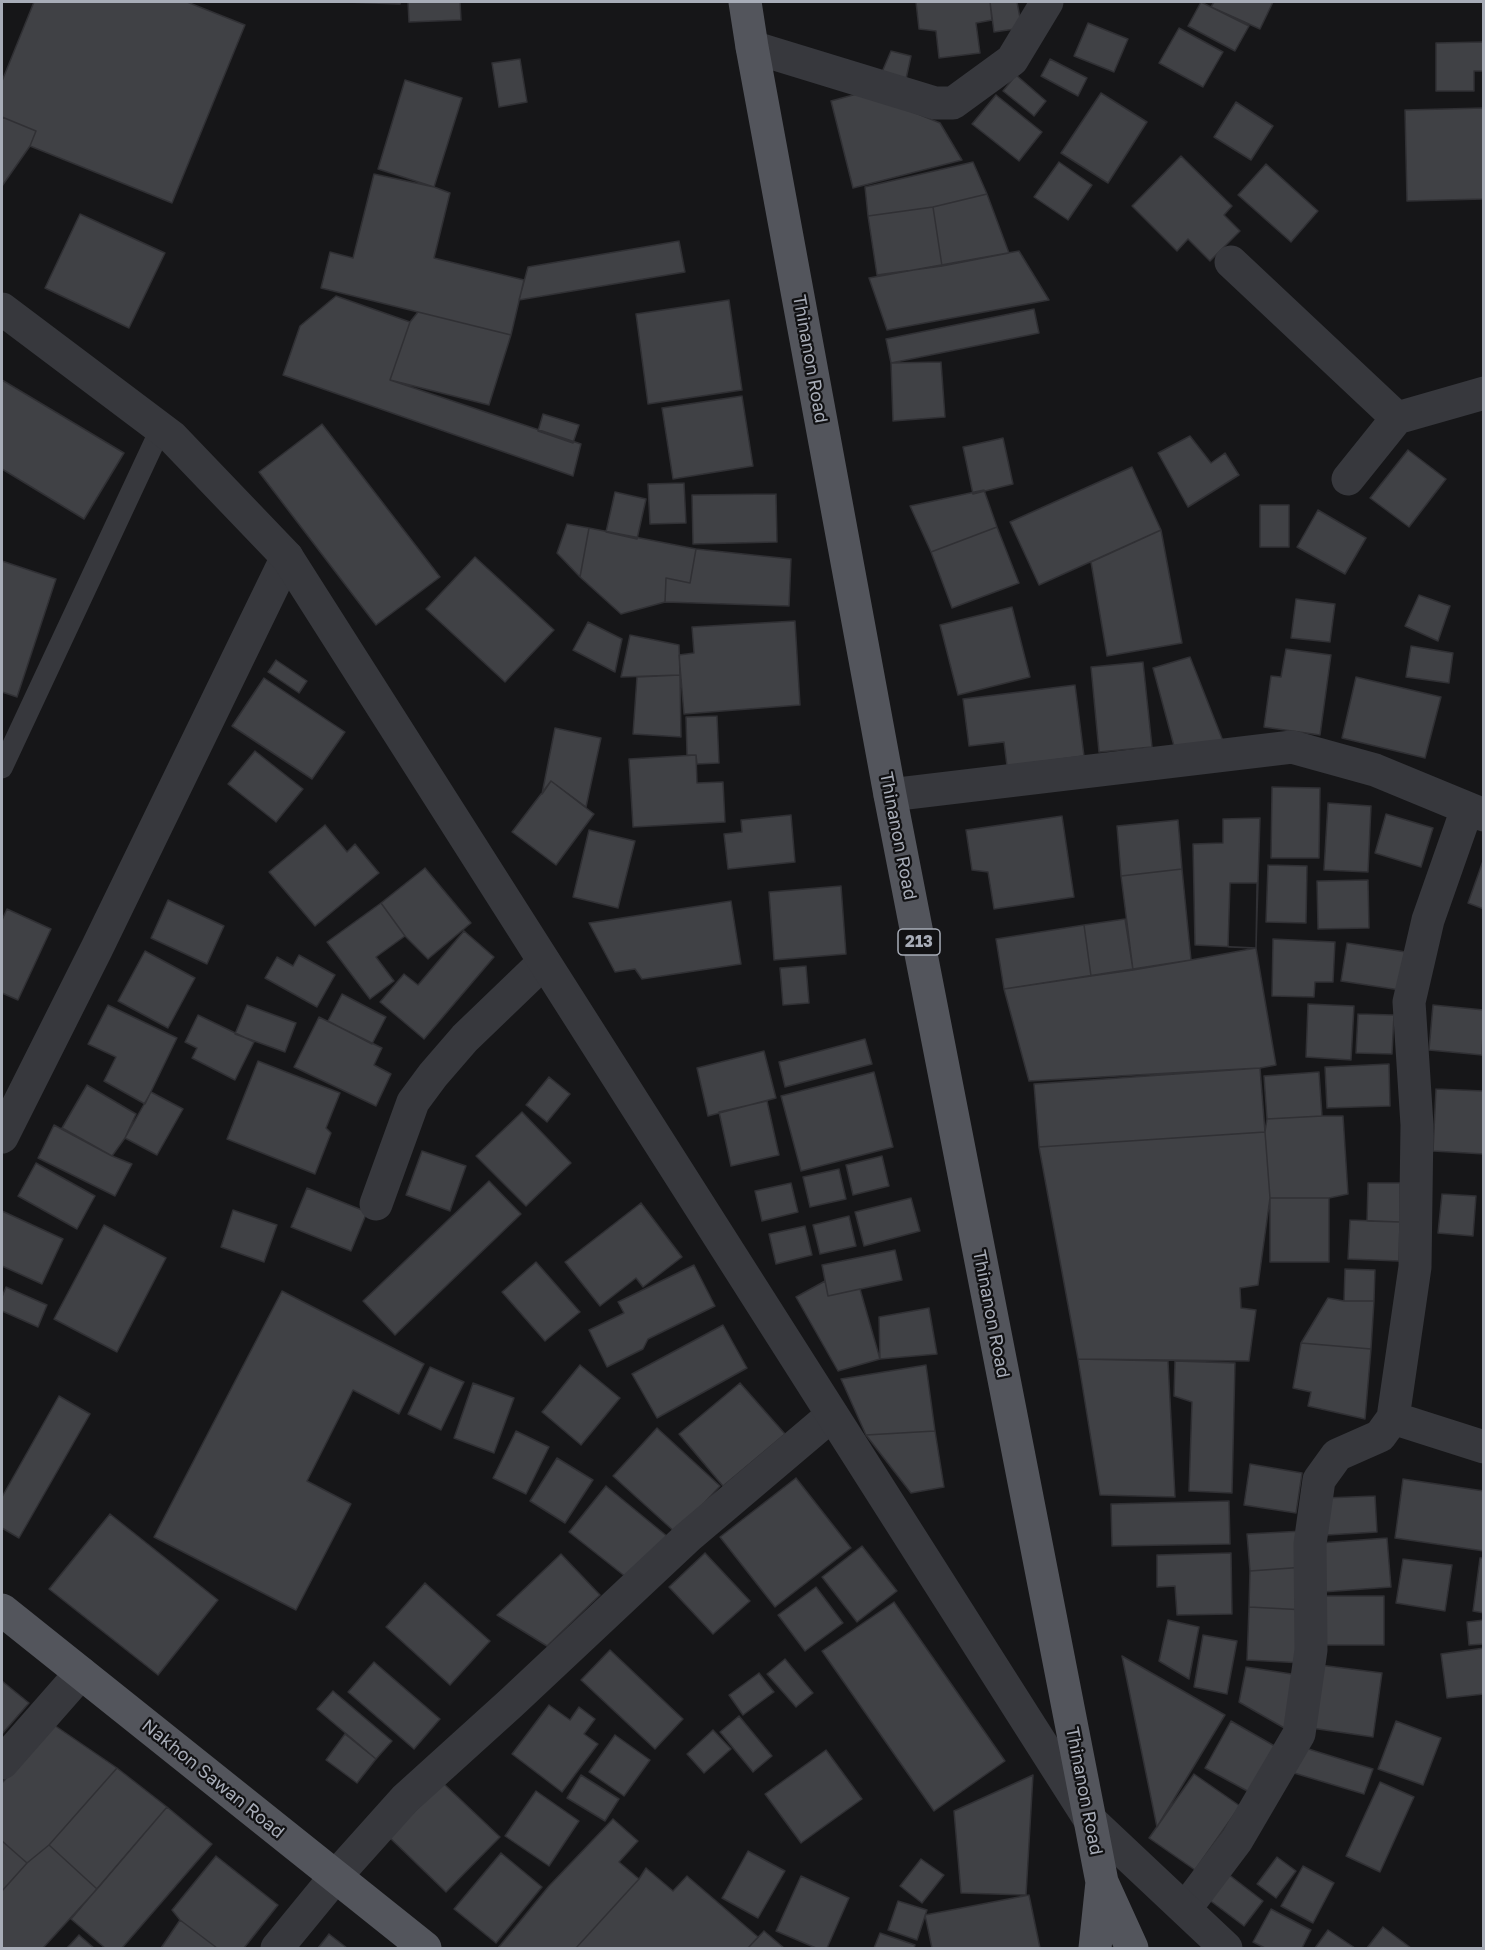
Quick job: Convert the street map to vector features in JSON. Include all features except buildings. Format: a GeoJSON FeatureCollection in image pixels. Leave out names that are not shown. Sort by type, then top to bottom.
{"type":"FeatureCollection","features":[{"type":"Feature","properties":{"kind":"main road","name":"Thinanon Road"},"geometry":{"type":"LineString","coordinates":[[746,2],[752,47],[890,795],[1102,1882],[1132,1948]]}},
{"type":"Feature","properties":{"kind":"main road","name":"Nakhon Sawan Road"},"geometry":{"type":"LineString","coordinates":[[2,1610],[425,1948]]}},
{"type":"Feature","properties":{"kind":"main road","name":"Thinanon Road"},"geometry":{"type":"LineString","coordinates":[[1095,1948],[1102,1882]]}},
{"type":"Feature","properties":{"kind":"street"},"geometry":{"type":"LineString","coordinates":[[752,47],[935,103],[953,103],[1012,60],[1047,2]]}},
{"type":"Feature","properties":{"kind":"street"},"geometry":{"type":"LineString","coordinates":[[1231,261],[1397,418]]}},
{"type":"Feature","properties":{"kind":"street"},"geometry":{"type":"LineString","coordinates":[[2,309],[172,437],[287,557],[1090,1820],[1226,1948]]}},
{"type":"Feature","properties":{"kind":"street"},"geometry":{"type":"LineString","coordinates":[[1348,479],[1397,418],[1484,393]]}},
{"type":"Feature","properties":{"kind":"street"},"geometry":{"type":"LineString","coordinates":[[2,1137],[97,948],[287,557]]}},
{"type":"Feature","properties":{"kind":"street"},"geometry":{"type":"LineString","coordinates":[[890,795],[1292,747],[1375,770],[1475,812],[1428,920],[1409,1002],[1417,1125],[1415,1268],[1393,1418],[1380,1436],[1336,1455],[1319,1480],[1310,1544],[1311,1650],[1299,1734],[1237,1840],[1185,1909]]}},
{"type":"Feature","properties":{"kind":"street"},"geometry":{"type":"LineString","coordinates":[[376,1204],[413,1102],[465,1038],[544,962]]}},
{"type":"Feature","properties":{"kind":"street"},"geometry":{"type":"LineString","coordinates":[[278,1948],[336,1876],[405,1798],[511,1703],[688,1537],[832,1415]]}},
{"type":"Feature","properties":{"kind":"street"},"geometry":{"type":"LineString","coordinates":[[1393,1418],[1484,1447]]}},
{"type":"Feature","properties":{"kind":"street"},"geometry":{"type":"LineString","coordinates":[[2,1763],[81,1673]]}},
{"type":"Feature","properties":{"kind":"lane"},"geometry":{"type":"LineString","coordinates":[[2,768],[161,428]]}}]}
